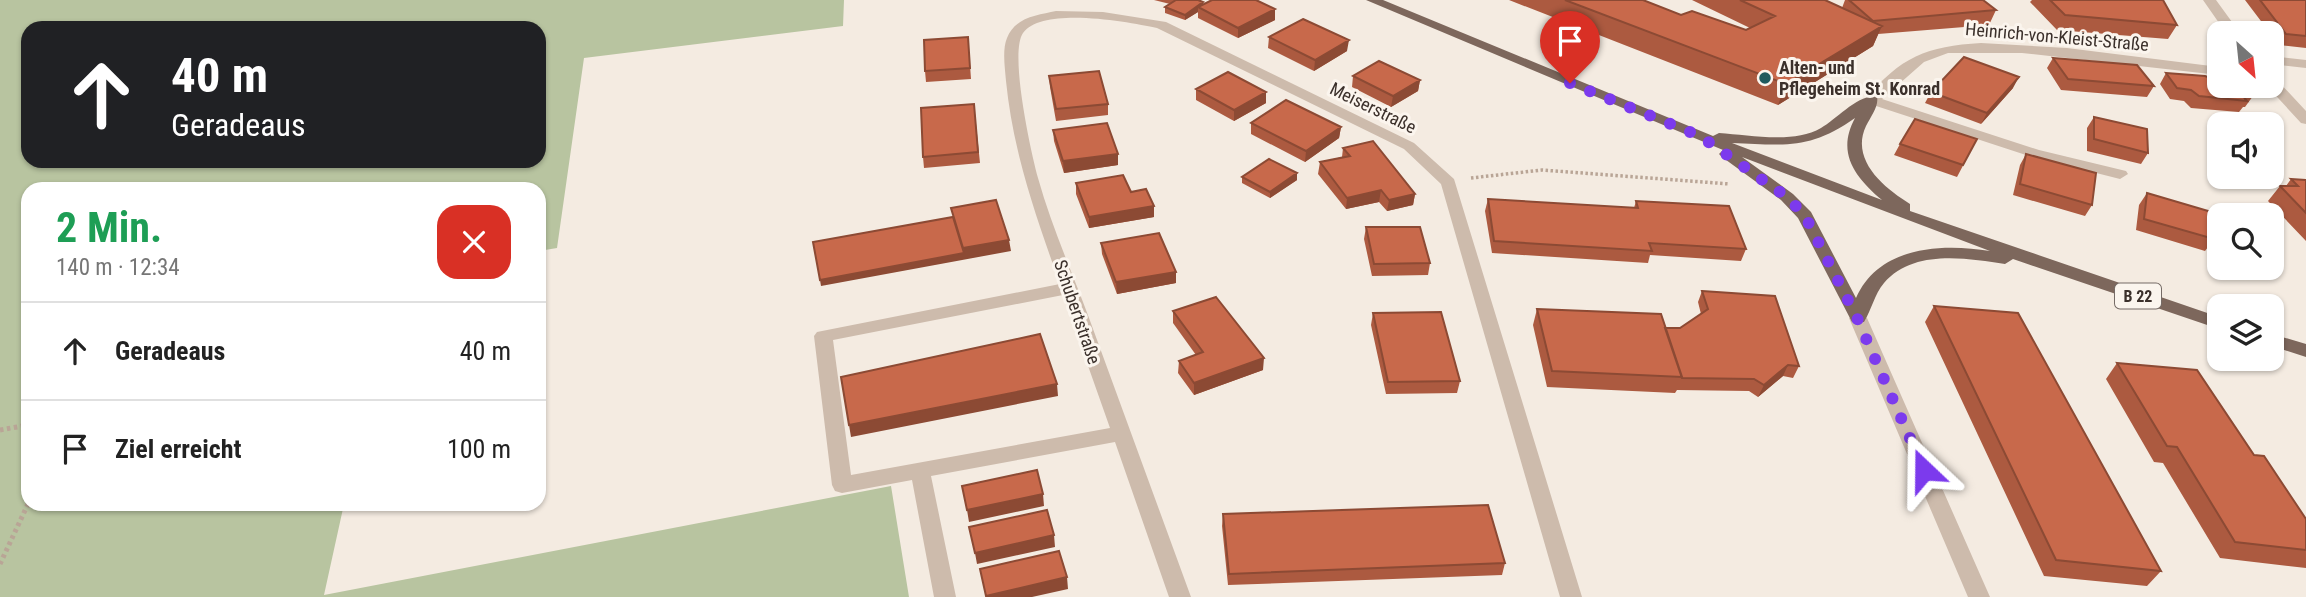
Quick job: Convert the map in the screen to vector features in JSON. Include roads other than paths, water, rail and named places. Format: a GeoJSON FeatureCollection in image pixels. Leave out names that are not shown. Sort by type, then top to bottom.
{"type":"FeatureCollection","features":[{"type":"Feature","properties":{"kind":"main road","name":"B 22"},"geometry":{"type":"LineString","coordinates":[[1372,0],[1700,136],[1945,230],[2207,319]]}},
{"type":"Feature","properties":{"kind":"main road"},"geometry":{"type":"LineString","coordinates":[[1700,136],[1788,141],[1824,133],[1872,100]]}},
{"type":"Feature","properties":{"kind":"main road"},"geometry":{"type":"LineString","coordinates":[[1872,100],[1854,137],[1856,158],[1871,181],[1900,206],[1945,230]]}},
{"type":"Feature","properties":{"kind":"main road"},"geometry":{"type":"LineString","coordinates":[[1700,136],[1787,197],[1805,216],[1857,318]]}},
{"type":"Feature","properties":{"kind":"main road"},"geometry":{"type":"LineString","coordinates":[[1857,318],[1862,300],[1872,281],[1899,261],[1928,253],[1994,257],[2057,270]]}},
{"type":"Feature","properties":{"kind":"main road"},"geometry":{"type":"LineString","coordinates":[[2284,344],[2306,351]]}},
{"type":"Feature","properties":{"kind":"street"},"geometry":{"type":"LineString","coordinates":[[2209,0],[2224,21]]}},
{"type":"Feature","properties":{"kind":"street","name":"Meiserstraße"},"geometry":{"type":"LineString","coordinates":[[1023,22],[1045,12],[1062,10],[1121,15],[1161,26],[1409,146],[1431,163],[1448,182],[1452,192],[1571,597]]}},
{"type":"Feature","properties":{"kind":"street","name":"Schubertstraße"},"geometry":{"type":"LineString","coordinates":[[1023,22],[1013,36],[1021,131],[1031,180],[1180,597]]}},
{"type":"Feature","properties":{"kind":"street","name":"Heinrich-von-Kleist-Straße"},"geometry":{"type":"LineString","coordinates":[[1872,100],[1926,55],[1951,47],[1993,47],[2207,70]]}},
{"type":"Feature","properties":{"kind":"street"},"geometry":{"type":"LineString","coordinates":[[2284,61],[2306,64]]}},
{"type":"Feature","properties":{"kind":"street"},"geometry":{"type":"LineString","coordinates":[[2284,96],[2306,120]]}},
{"type":"Feature","properties":{"kind":"street"},"geometry":{"type":"LineString","coordinates":[[1872,100],[2034,152],[2120,174]]}},
{"type":"Feature","properties":{"kind":"street"},"geometry":{"type":"LineString","coordinates":[[1069,288],[823,336],[842,485],[1120,434]]}},
{"type":"Feature","properties":{"kind":"street"},"geometry":{"type":"LineString","coordinates":[[1857,318],[1979,597]]}},
{"type":"Feature","properties":{"kind":"street"},"geometry":{"type":"LineString","coordinates":[[920,471],[945,597]]}},
{"type":"Feature","properties":{"kind":"place","name":"Alten- und Pflegeheim St. Konrad"},"geometry":{"type":"Point","coordinates":[1765,78]}}]}
